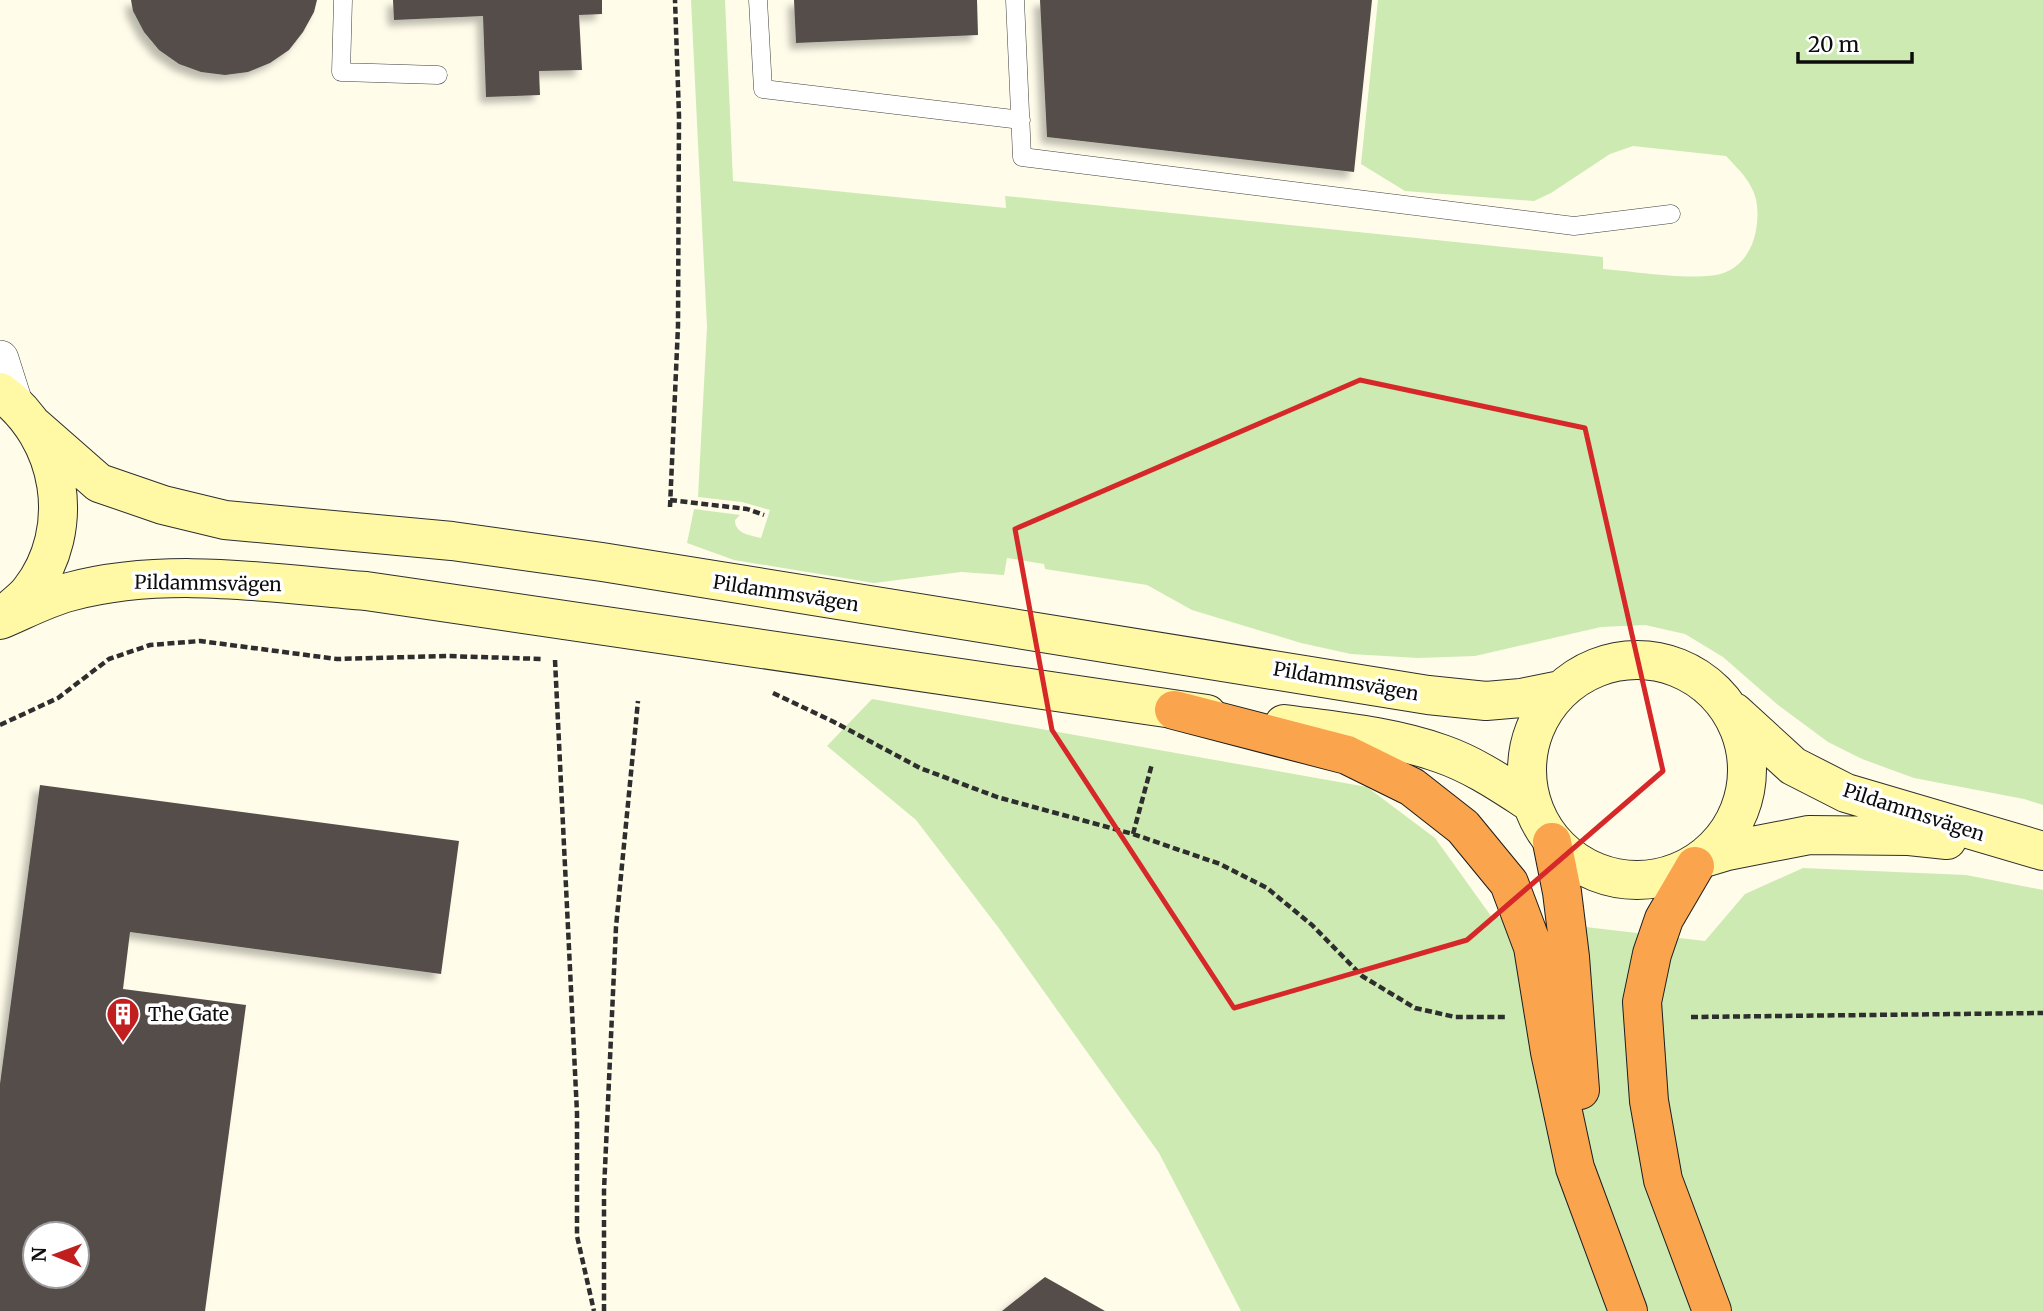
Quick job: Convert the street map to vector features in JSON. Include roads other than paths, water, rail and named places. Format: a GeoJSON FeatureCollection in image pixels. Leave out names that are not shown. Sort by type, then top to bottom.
{"type":"FeatureCollection","features":[{"type":"Feature","properties":{"kind":"highway"},"geometry":{"type":"LineString","coordinates":[[1174,710],[1347,755],[1412,787],[1462,827],[1509,883],[1533,947],[1550,1052],[1575,1168],[1622,1299]]}},
{"type":"Feature","properties":{"kind":"highway"},"geometry":{"type":"LineString","coordinates":[[1552,842],[1562,892],[1570,957],[1576,1062],[1590,1164],[1622,1299]]}},
{"type":"Feature","properties":{"kind":"highway"},"geometry":{"type":"LineString","coordinates":[[1701,861],[1664,919],[1652,954],[1642,1002],[1649,1101],[1663,1180],[1712,1311]]}},
{"type":"Feature","properties":{"kind":"main road","name":"Pildammsvägen"},"geometry":{"type":"LineString","coordinates":[[0,620],[30,591],[51,552],[59,509],[54,466],[16,407]]}},
{"type":"Feature","properties":{"kind":"main road","name":"Pildammsvägen"},"geometry":{"type":"LineString","coordinates":[[16,407],[99,483],[163,505],[225,520],[452,541],[602,562],[1429,695],[1486,701],[1521,698],[1560,690]]}},
{"type":"Feature","properties":{"kind":"main road","name":"Pildammsvägen"},"geometry":{"type":"LineString","coordinates":[[0,620],[68,592],[142,579],[231,580],[366,591],[1395,742],[1442,754],[1492,778],[1531,803]]}},
{"type":"Feature","properties":{"kind":"main road","name":"Pildammsvägen"},"geometry":{"type":"LineString","coordinates":[[1628,659],[1666,663],[1700,679],[1793,766],[1846,793],[2043,851],[1909,836],[1809,835],[1727,851],[1658,880],[1619,880],[1582,867],[1552,842],[1531,803],[1525,773],[1529,742],[1541,714],[1560,690],[1592,668],[1628,659]]}},
{"type":"Feature","properties":{"kind":"main road","name":"Pildammsvägen"},"geometry":{"type":"LineString","coordinates":[[1701,861],[1734,825],[1747,786],[1745,744],[1727,706]]}},
{"type":"Feature","properties":{"kind":"street"},"geometry":{"type":"LineString","coordinates":[[0,359],[16,407]]}},
{"type":"Feature","properties":{"kind":"lane"},"geometry":{"type":"LineString","coordinates":[[343,0],[341,72],[438,75]]}},
{"type":"Feature","properties":{"kind":"lane"},"geometry":{"type":"LineString","coordinates":[[758,0],[763,89],[1021,120]]}},
{"type":"Feature","properties":{"kind":"lane"},"geometry":{"type":"LineString","coordinates":[[1015,0],[1022,158],[1574,226],[1671,214]]}},
{"type":"Feature","properties":{"kind":"place","name":"The Gate"},"geometry":{"type":"Point","coordinates":[123,1044]}}]}
